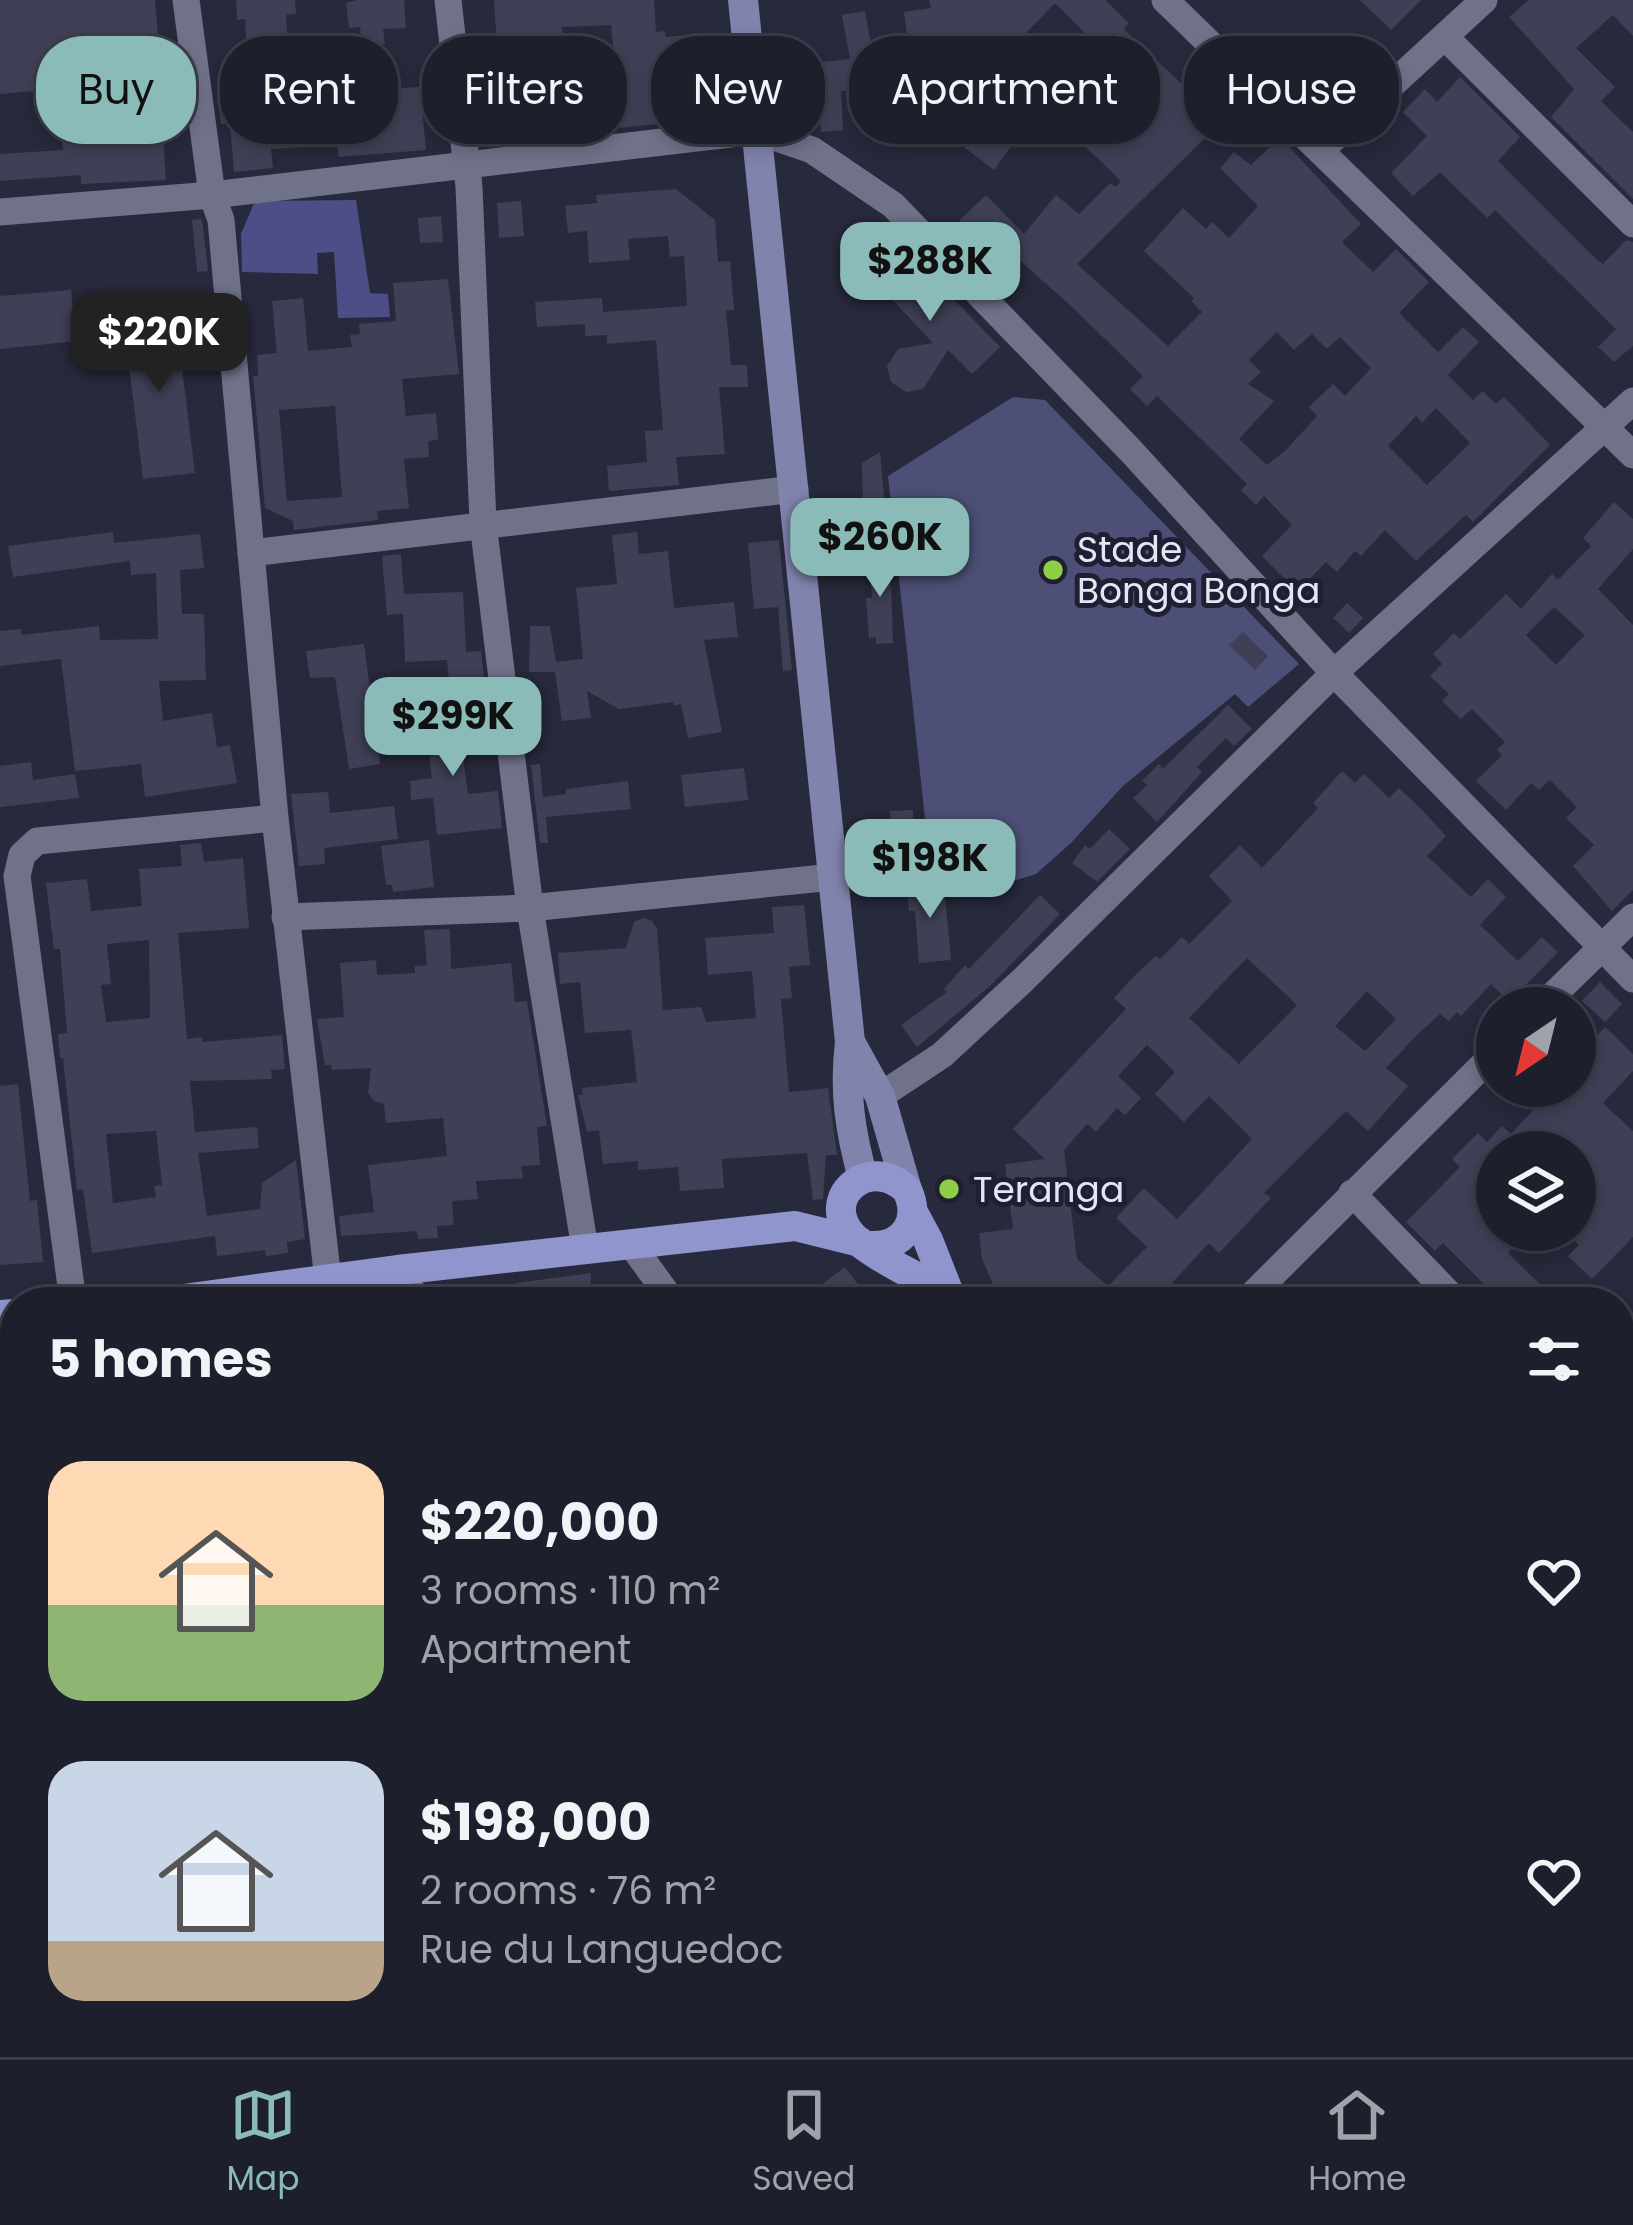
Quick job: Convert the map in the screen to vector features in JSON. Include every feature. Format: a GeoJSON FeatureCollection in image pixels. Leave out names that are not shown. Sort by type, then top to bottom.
{"type":"FeatureCollection","features":[{"type":"Feature","properties":{"kind":"main road"},"geometry":{"type":"LineString","coordinates":[[795,1226],[854,1186],[887,1176],[910,1202],[946,1287]]}},
{"type":"Feature","properties":{"kind":"main road"},"geometry":{"type":"LineString","coordinates":[[854,1186],[842,1215],[851,1235],[933,1287]]}},
{"type":"Feature","properties":{"kind":"main road"},"geometry":{"type":"LineString","coordinates":[[278,1287],[795,1226],[865,1244],[894,1243],[904,1236],[910,1202]]}},
{"type":"Feature","properties":{"kind":"street"},"geometry":{"type":"LineString","coordinates":[[186,0],[212,195],[220,220],[285,917],[328,1280]]}},
{"type":"Feature","properties":{"kind":"street"},"geometry":{"type":"LineString","coordinates":[[448,0],[469,187],[483,523],[530,908],[585,1249]]}},
{"type":"Feature","properties":{"kind":"street"},"geometry":{"type":"LineString","coordinates":[[743,0],[747,36]]}},
{"type":"Feature","properties":{"kind":"street"},"geometry":{"type":"LineString","coordinates":[[1165,0],[1633,455]]}},
{"type":"Feature","properties":{"kind":"street"},"geometry":{"type":"LineString","coordinates":[[1322,149],[1484,0]]}},
{"type":"Feature","properties":{"kind":"street"},"geometry":{"type":"LineString","coordinates":[[1446,38],[1633,224]]}},
{"type":"Feature","properties":{"kind":"street"},"geometry":{"type":"LineString","coordinates":[[0,212],[212,195],[651,143]]}},
{"type":"Feature","properties":{"kind":"street"},"geometry":{"type":"LineString","coordinates":[[758,144],[850,1042],[845,1081],[854,1186]]}},
{"type":"Feature","properties":{"kind":"street"},"geometry":{"type":"LineString","coordinates":[[795,144],[812,150],[893,206],[1130,450],[1334,674],[1633,979]]}},
{"type":"Feature","properties":{"kind":"street"},"geometry":{"type":"LineString","coordinates":[[880,1096],[942,1054],[1024,980],[1334,674],[1633,401]]}},
{"type":"Feature","properties":{"kind":"street"},"geometry":{"type":"LineString","coordinates":[[251,553],[795,489]]}},
{"type":"Feature","properties":{"kind":"street"},"geometry":{"type":"LineString","coordinates":[[72,1287],[17,876],[22,855],[37,841],[275,818]]}},
{"type":"Feature","properties":{"kind":"street"},"geometry":{"type":"LineString","coordinates":[[285,917],[530,908],[832,877]]}},
{"type":"Feature","properties":{"kind":"street"},"geometry":{"type":"LineString","coordinates":[[1562,987],[1633,916]]}},
{"type":"Feature","properties":{"kind":"street"},"geometry":{"type":"LineString","coordinates":[[850,1042],[880,1096],[910,1202]]}},
{"type":"Feature","properties":{"kind":"street"},"geometry":{"type":"LineString","coordinates":[[1260,1287],[1476,1072]]}},
{"type":"Feature","properties":{"kind":"street"},"geometry":{"type":"LineString","coordinates":[[1352,1193],[1443,1287]]}},
{"type":"Feature","properties":{"kind":"street"},"geometry":{"type":"LineString","coordinates":[[631,1244],[662,1287]]}},
{"type":"Feature","properties":{"kind":"street"},"geometry":{"type":"LineString","coordinates":[[397,1270],[409,1287]]}},
{"type":"Feature","properties":{"kind":"shaded area"},"geometry":{"type":"Polygon","coordinates":[[[356,200],[370,293],[388,294],[390,317],[338,318],[334,252],[317,253],[318,274],[242,272],[241,234],[255,201],[356,200]]]}},
{"type":"Feature","properties":{"kind":"shaded area","name":"Stade Bonga Bonga"},"geometry":{"type":"Polygon","coordinates":[[[1013,397],[1045,400],[1299,664],[1248,707],[1235,694],[1123,786],[1036,874],[1001,885],[929,856],[888,476],[1013,397]]]}},
{"type":"Feature","properties":{"kind":"building"},"geometry":{"type":"Polygon","coordinates":[[[0,0],[155,0],[158,35],[36,36],[36,91],[0,94],[0,0]]]}},
{"type":"Feature","properties":{"kind":"building"},"geometry":{"type":"Polygon","coordinates":[[[236,0],[295,0],[296,14],[286,15],[287,36],[246,36],[245,19],[237,20],[236,0]]]}},
{"type":"Feature","properties":{"kind":"building"},"geometry":{"type":"Polygon","coordinates":[[[404,0],[406,28],[383,29],[384,36],[361,36],[360,27],[349,28],[346,3],[404,0]]]}},
{"type":"Feature","properties":{"kind":"building"},"geometry":{"type":"Polygon","coordinates":[[[494,0],[654,0],[656,32],[665,31],[666,36],[651,36],[651,125],[627,127],[627,36],[612,36],[611,25],[562,27],[563,36],[496,36],[494,0]]]}},
{"type":"Feature","properties":{"kind":"building"},"geometry":{"type":"Polygon","coordinates":[[[929,0],[1105,0],[1129,23],[1124,29],[1131,36],[1088,36],[1055,3],[1025,36],[907,36],[904,12],[931,8],[929,0]]]}},
{"type":"Feature","properties":{"kind":"building"},"geometry":{"type":"Polygon","coordinates":[[[1360,0],[1421,0],[1391,30],[1360,0]]]}},
{"type":"Feature","properties":{"kind":"building"},"geometry":{"type":"Polygon","coordinates":[[[1529,0],[1633,0],[1633,36],[1613,15],[1576,48],[1615,87],[1601,101],[1633,132],[1633,199],[1551,117],[1574,89],[1509,17],[1529,0]]]}},
{"type":"Feature","properties":{"kind":"building"},"geometry":{"type":"Polygon","coordinates":[[[865,11],[870,36],[849,36],[849,54],[842,15],[865,11]]]}},
{"type":"Feature","properties":{"kind":"building"},"geometry":{"type":"Polygon","coordinates":[[[849,59],[849,90],[841,91],[843,130],[825,132],[825,62],[849,59]]]}},
{"type":"Feature","properties":{"kind":"building"},"geometry":{"type":"Polygon","coordinates":[[[1160,63],[1184,86],[1184,144],[1199,144],[1077,264],[1168,346],[1202,312],[1191,301],[1194,298],[1144,251],[1183,208],[1206,229],[1212,222],[1229,238],[1258,206],[1220,168],[1234,152],[1251,165],[1273,144],[1287,144],[1361,224],[1342,242],[1373,272],[1396,249],[1429,282],[1399,313],[1438,352],[1463,327],[1479,342],[1448,375],[1473,400],[1483,391],[1496,404],[1504,397],[1550,445],[1473,522],[1466,515],[1416,561],[1385,530],[1361,556],[1355,551],[1337,572],[1326,562],[1303,586],[1294,577],[1289,583],[1262,556],[1292,525],[1264,496],[1256,505],[1241,490],[1247,484],[1157,396],[1147,406],[1130,389],[1143,376],[1070,305],[1017,258],[1006,269],[959,221],[986,195],[1024,234],[1056,195],[1079,214],[1110,183],[1116,187],[1121,181],[1083,144],[1160,144],[1160,63]],[[1277,332],[1249,360],[1261,372],[1248,384],[1274,401],[1239,439],[1267,465],[1317,416],[1309,407],[1333,384],[1345,396],[1371,368],[1340,337],[1327,349],[1312,334],[1294,350],[1277,332]],[[1436,408],[1422,423],[1416,416],[1388,446],[1427,485],[1470,443],[1436,408]]]}},
{"type":"Feature","properties":{"kind":"building"},"geometry":{"type":"Polygon","coordinates":[[[1460,77],[1520,137],[1498,161],[1598,261],[1603,264],[1626,240],[1633,242],[1633,346],[1614,362],[1598,347],[1616,329],[1495,210],[1487,218],[1440,172],[1413,196],[1391,173],[1427,136],[1403,112],[1425,89],[1437,102],[1460,77]]]}},
{"type":"Feature","properties":{"kind":"building"},"geometry":{"type":"Polygon","coordinates":[[[420,87],[426,150],[339,157],[337,145],[271,149],[273,168],[234,172],[232,144],[398,144],[398,88],[420,87]]]}},
{"type":"Feature","properties":{"kind":"building"},"geometry":{"type":"Polygon","coordinates":[[[63,144],[164,144],[166,180],[81,184],[81,175],[0,181],[0,154],[63,150],[63,144]]]}},
{"type":"Feature","properties":{"kind":"building"},"geometry":{"type":"Polygon","coordinates":[[[960,144],[1013,144],[994,170],[960,144]]]}},
{"type":"Feature","properties":{"kind":"building"},"geometry":{"type":"Polygon","coordinates":[[[676,189],[715,220],[718,262],[730,261],[734,310],[726,311],[731,365],[747,365],[748,387],[719,387],[725,454],[676,457],[679,485],[609,491],[607,466],[647,462],[645,431],[663,430],[656,340],[607,344],[607,335],[585,336],[585,324],[537,327],[535,302],[602,298],[603,312],[687,306],[684,256],[670,257],[668,236],[628,239],[630,260],[589,263],[587,231],[568,233],[565,206],[597,203],[596,195],[676,189]]]}},
{"type":"Feature","properties":{"kind":"building"},"geometry":{"type":"Polygon","coordinates":[[[521,201],[524,236],[499,238],[497,203],[521,201]]]}},
{"type":"Feature","properties":{"kind":"building"},"geometry":{"type":"Polygon","coordinates":[[[441,216],[443,242],[420,243],[418,218],[441,216]]]}},
{"type":"Feature","properties":{"kind":"building"},"geometry":{"type":"Polygon","coordinates":[[[202,219],[208,271],[197,272],[192,220],[202,219]]]}},
{"type":"Feature","properties":{"kind":"building"},"geometry":{"type":"Polygon","coordinates":[[[902,246],[1000,347],[972,374],[948,350],[923,389],[906,392],[891,382],[887,366],[898,349],[933,343],[871,277],[902,246]]]}},
{"type":"Feature","properties":{"kind":"building"},"geometry":{"type":"Polygon","coordinates":[[[448,279],[459,374],[402,379],[406,416],[436,413],[438,440],[428,441],[429,457],[404,459],[409,508],[377,511],[378,520],[294,530],[293,521],[265,508],[253,376],[258,376],[257,355],[277,353],[272,301],[303,298],[308,351],[352,347],[350,335],[360,334],[359,324],[396,321],[393,283],[448,279]],[[335,406],[279,410],[287,501],[342,497],[335,406]]]}},
{"type":"Feature","properties":{"kind":"building"},"geometry":{"type":"Polygon","coordinates":[[[71,290],[76,341],[0,349],[0,296],[71,290]]]}},
{"type":"Feature","properties":{"kind":"building"},"geometry":{"type":"Polygon","coordinates":[[[175,312],[195,473],[143,479],[123,318],[175,312]]]}},
{"type":"Feature","properties":{"kind":"building"},"geometry":{"type":"Polygon","coordinates":[[[880,452],[885,508],[863,510],[862,463],[880,452]]]}},
{"type":"Feature","properties":{"kind":"building"},"geometry":{"type":"Polygon","coordinates":[[[1614,502],[1633,519],[1633,549],[1598,589],[1633,625],[1633,890],[1612,911],[1573,866],[1594,845],[1566,818],[1577,807],[1550,780],[1539,790],[1531,783],[1506,810],[1476,781],[1502,755],[1497,750],[1505,742],[1472,709],[1461,719],[1442,701],[1449,694],[1430,676],[1442,664],[1433,654],[1454,633],[1460,639],[1506,594],[1521,609],[1552,574],[1558,580],[1591,546],[1583,538],[1614,502]],[[1554,607],[1526,635],[1556,665],[1585,635],[1554,607]]]}},
{"type":"Feature","properties":{"kind":"building"},"geometry":{"type":"Polygon","coordinates":[[[113,532],[114,543],[200,534],[204,568],[180,570],[182,614],[204,614],[206,680],[159,681],[163,721],[212,713],[217,747],[230,745],[237,783],[145,797],[141,764],[75,771],[61,659],[0,666],[0,631],[21,629],[22,635],[99,626],[100,640],[158,639],[156,573],[131,575],[130,561],[13,577],[8,546],[113,532]]]}},
{"type":"Feature","properties":{"kind":"building"},"geometry":{"type":"Polygon","coordinates":[[[637,532],[639,554],[668,551],[674,608],[734,602],[738,637],[704,640],[722,732],[688,738],[681,704],[619,709],[587,691],[591,718],[562,721],[555,672],[529,672],[530,626],[550,626],[556,662],[583,659],[576,588],[617,584],[612,535],[637,532]]]}},
{"type":"Feature","properties":{"kind":"building"},"geometry":{"type":"Polygon","coordinates":[[[779,540],[792,670],[783,671],[778,607],[754,609],[748,543],[779,540]]]}},
{"type":"Feature","properties":{"kind":"building"},"geometry":{"type":"Polygon","coordinates":[[[890,553],[893,643],[876,644],[876,637],[869,638],[869,555],[890,553]]]}},
{"type":"Feature","properties":{"kind":"building"},"geometry":{"type":"Polygon","coordinates":[[[401,554],[404,594],[463,592],[466,652],[481,651],[484,678],[449,681],[447,660],[405,662],[403,614],[387,615],[382,556],[401,554]]]}},
{"type":"Feature","properties":{"kind":"building"},"geometry":{"type":"Polygon","coordinates":[[[1347,603],[1363,618],[1349,633],[1333,618],[1347,603]]]}},
{"type":"Feature","properties":{"kind":"building"},"geometry":{"type":"Polygon","coordinates":[[[1243,632],[1268,656],[1255,670],[1229,645],[1243,632]]]}},
{"type":"Feature","properties":{"kind":"building"},"geometry":{"type":"Polygon","coordinates":[[[364,644],[380,764],[349,769],[335,677],[310,678],[306,651],[364,644]]]}},
{"type":"Feature","properties":{"kind":"building"},"geometry":{"type":"Polygon","coordinates":[[[456,702],[468,794],[498,791],[502,828],[437,835],[433,798],[411,800],[410,781],[432,778],[424,705],[456,702]]]}},
{"type":"Feature","properties":{"kind":"building"},"geometry":{"type":"Polygon","coordinates":[[[1228,705],[1252,729],[1234,746],[1226,738],[1197,767],[1202,772],[1157,822],[1133,798],[1147,785],[1142,781],[1159,764],[1163,769],[1228,705]]]}},
{"type":"Feature","properties":{"kind":"building"},"geometry":{"type":"Polygon","coordinates":[[[31,762],[33,780],[75,774],[79,798],[0,807],[0,766],[31,762]]]}},
{"type":"Feature","properties":{"kind":"building"},"geometry":{"type":"Polygon","coordinates":[[[540,764],[543,797],[566,794],[566,789],[628,781],[631,809],[546,817],[548,843],[540,843],[531,765],[540,764]]]}},
{"type":"Feature","properties":{"kind":"building"},"geometry":{"type":"Polygon","coordinates":[[[744,768],[748,800],[685,807],[681,775],[744,768]]]}},
{"type":"Feature","properties":{"kind":"building"},"geometry":{"type":"Polygon","coordinates":[[[1342,771],[1355,783],[1364,774],[1389,798],[1399,788],[1446,836],[1427,856],[1471,897],[1488,879],[1506,897],[1480,925],[1518,961],[1542,937],[1558,952],[1524,987],[1476,987],[1476,1000],[1461,1016],[1457,1012],[1449,1021],[1440,1014],[1386,1068],[1408,1086],[1368,1131],[1346,1111],[1264,1193],[1271,1198],[1219,1253],[1209,1243],[1172,1283],[1176,1287],[994,1287],[982,1259],[979,1233],[1013,1229],[1005,1164],[1045,1159],[1013,1129],[1126,1009],[1114,998],[1137,973],[1182,937],[1189,944],[1232,901],[1209,876],[1240,845],[1262,868],[1318,808],[1313,803],[1342,771]],[[1247,958],[1189,1018],[1239,1064],[1297,1005],[1247,958]],[[1367,991],[1335,1026],[1365,1051],[1396,1019],[1367,991]],[[1147,1045],[1118,1076],[1141,1098],[1125,1115],[1117,1108],[1096,1132],[1087,1124],[1064,1150],[1077,1259],[1108,1286],[1147,1247],[1116,1218],[1144,1188],[1177,1219],[1252,1139],[1209,1096],[1184,1122],[1155,1094],[1175,1072],[1147,1045]]]}},
{"type":"Feature","properties":{"kind":"building"},"geometry":{"type":"Polygon","coordinates":[[[328,792],[330,813],[394,806],[398,839],[324,848],[325,864],[299,866],[291,794],[328,792]]]}},
{"type":"Feature","properties":{"kind":"building"},"geometry":{"type":"Polygon","coordinates":[[[913,810],[917,873],[893,874],[890,811],[913,810]]]}},
{"type":"Feature","properties":{"kind":"building"},"geometry":{"type":"Polygon","coordinates":[[[1109,829],[1130,849],[1097,882],[1072,863],[1085,845],[1090,849],[1109,829]]]}},
{"type":"Feature","properties":{"kind":"building"},"geometry":{"type":"Polygon","coordinates":[[[429,840],[434,887],[393,892],[392,885],[386,885],[381,846],[429,840]]]}},
{"type":"Feature","properties":{"kind":"building"},"geometry":{"type":"Polygon","coordinates":[[[201,843],[204,862],[243,858],[249,928],[178,933],[187,1039],[202,1037],[202,1042],[282,1035],[285,1069],[271,1070],[272,1079],[190,1081],[195,1132],[257,1127],[259,1148],[198,1153],[207,1216],[260,1209],[262,1183],[296,1160],[305,1239],[287,1242],[288,1253],[266,1256],[265,1250],[217,1256],[215,1236],[92,1253],[83,1189],[77,1190],[60,1058],[58,1034],[67,1033],[60,949],[54,949],[46,883],[87,879],[91,911],[142,906],[139,869],[182,866],[180,845],[201,843]],[[149,940],[107,944],[111,984],[101,985],[106,1022],[150,1018],[149,940]],[[156,1131],[106,1134],[113,1203],[156,1197],[154,1186],[162,1185],[156,1131]]]}},
{"type":"Feature","properties":{"kind":"building"},"geometry":{"type":"Polygon","coordinates":[[[925,878],[926,887],[944,886],[951,960],[919,963],[915,911],[909,911],[906,880],[925,878]]]}},
{"type":"Feature","properties":{"kind":"building"},"geometry":{"type":"Polygon","coordinates":[[[1040,895],[1060,914],[991,985],[917,1047],[901,1025],[947,992],[944,989],[965,965],[969,969],[1040,895]]]}},
{"type":"Feature","properties":{"kind":"building"},"geometry":{"type":"Polygon","coordinates":[[[804,905],[810,965],[789,967],[792,998],[781,999],[789,1092],[828,1088],[837,1155],[826,1155],[823,1199],[813,1200],[807,1153],[722,1159],[724,1188],[680,1191],[678,1167],[638,1170],[638,1161],[603,1164],[599,1130],[587,1132],[578,1095],[583,1095],[582,1088],[637,1082],[631,1030],[585,1033],[580,982],[560,984],[558,953],[626,948],[634,922],[643,918],[657,929],[663,1010],[701,1007],[706,1022],[756,1018],[752,971],[708,975],[705,938],[774,933],[772,907],[804,905]]]}},
{"type":"Feature","properties":{"kind":"building"},"geometry":{"type":"Polygon","coordinates":[[[450,929],[451,969],[511,963],[515,1002],[527,1001],[547,1126],[537,1127],[540,1165],[521,1166],[523,1178],[476,1181],[478,1199],[452,1201],[454,1225],[437,1226],[438,1238],[418,1239],[417,1231],[341,1236],[339,1216],[374,1212],[368,1165],[447,1156],[443,1118],[386,1123],[384,1104],[368,1093],[371,1068],[332,1070],[325,1065],[317,1019],[344,1017],[340,963],[376,960],[377,975],[415,973],[415,966],[427,965],[424,930],[450,929]]]}},
{"type":"Feature","properties":{"kind":"building"},"geometry":{"type":"Polygon","coordinates":[[[1600,982],[1622,1004],[1605,1022],[1596,1014],[1595,987],[1600,982]]]}},
{"type":"Feature","properties":{"kind":"building"},"geometry":{"type":"Polygon","coordinates":[[[1605,1027],[1633,1054],[1633,1071],[1603,1103],[1633,1131],[1633,1237],[1592,1279],[1568,1256],[1573,1251],[1596,1251],[1596,1131],[1514,1131],[1536,1107],[1596,1107],[1596,1037],[1605,1027]]]}},
{"type":"Feature","properties":{"kind":"building"},"geometry":{"type":"Polygon","coordinates":[[[18,1084],[30,1201],[37,1200],[43,1262],[0,1265],[0,1086],[18,1084]]]}},
{"type":"Feature","properties":{"kind":"building"},"geometry":{"type":"Polygon","coordinates":[[[1476,1135],[1476,1251],[1510,1251],[1543,1287],[1487,1287],[1443,1243],[1435,1251],[1406,1222],[1460,1167],[1452,1159],[1476,1135]]]}},
{"type":"Feature","properties":{"kind":"building"},"geometry":{"type":"Polygon","coordinates":[[[845,1267],[860,1287],[818,1287],[845,1267]]]}},
{"type":"Feature","properties":{"kind":"building"},"geometry":{"type":"Polygon","coordinates":[[[591,1273],[590,1287],[516,1287],[516,1283],[591,1273]]]}},
{"type":"Feature","properties":{"kind":"place","name":"Stade Bonga Bonga"},"geometry":{"type":"Point","coordinates":[1053,570]}},
{"type":"Feature","properties":{"kind":"place","name":"Teranga"},"geometry":{"type":"Point","coordinates":[949,1189]}}]}
